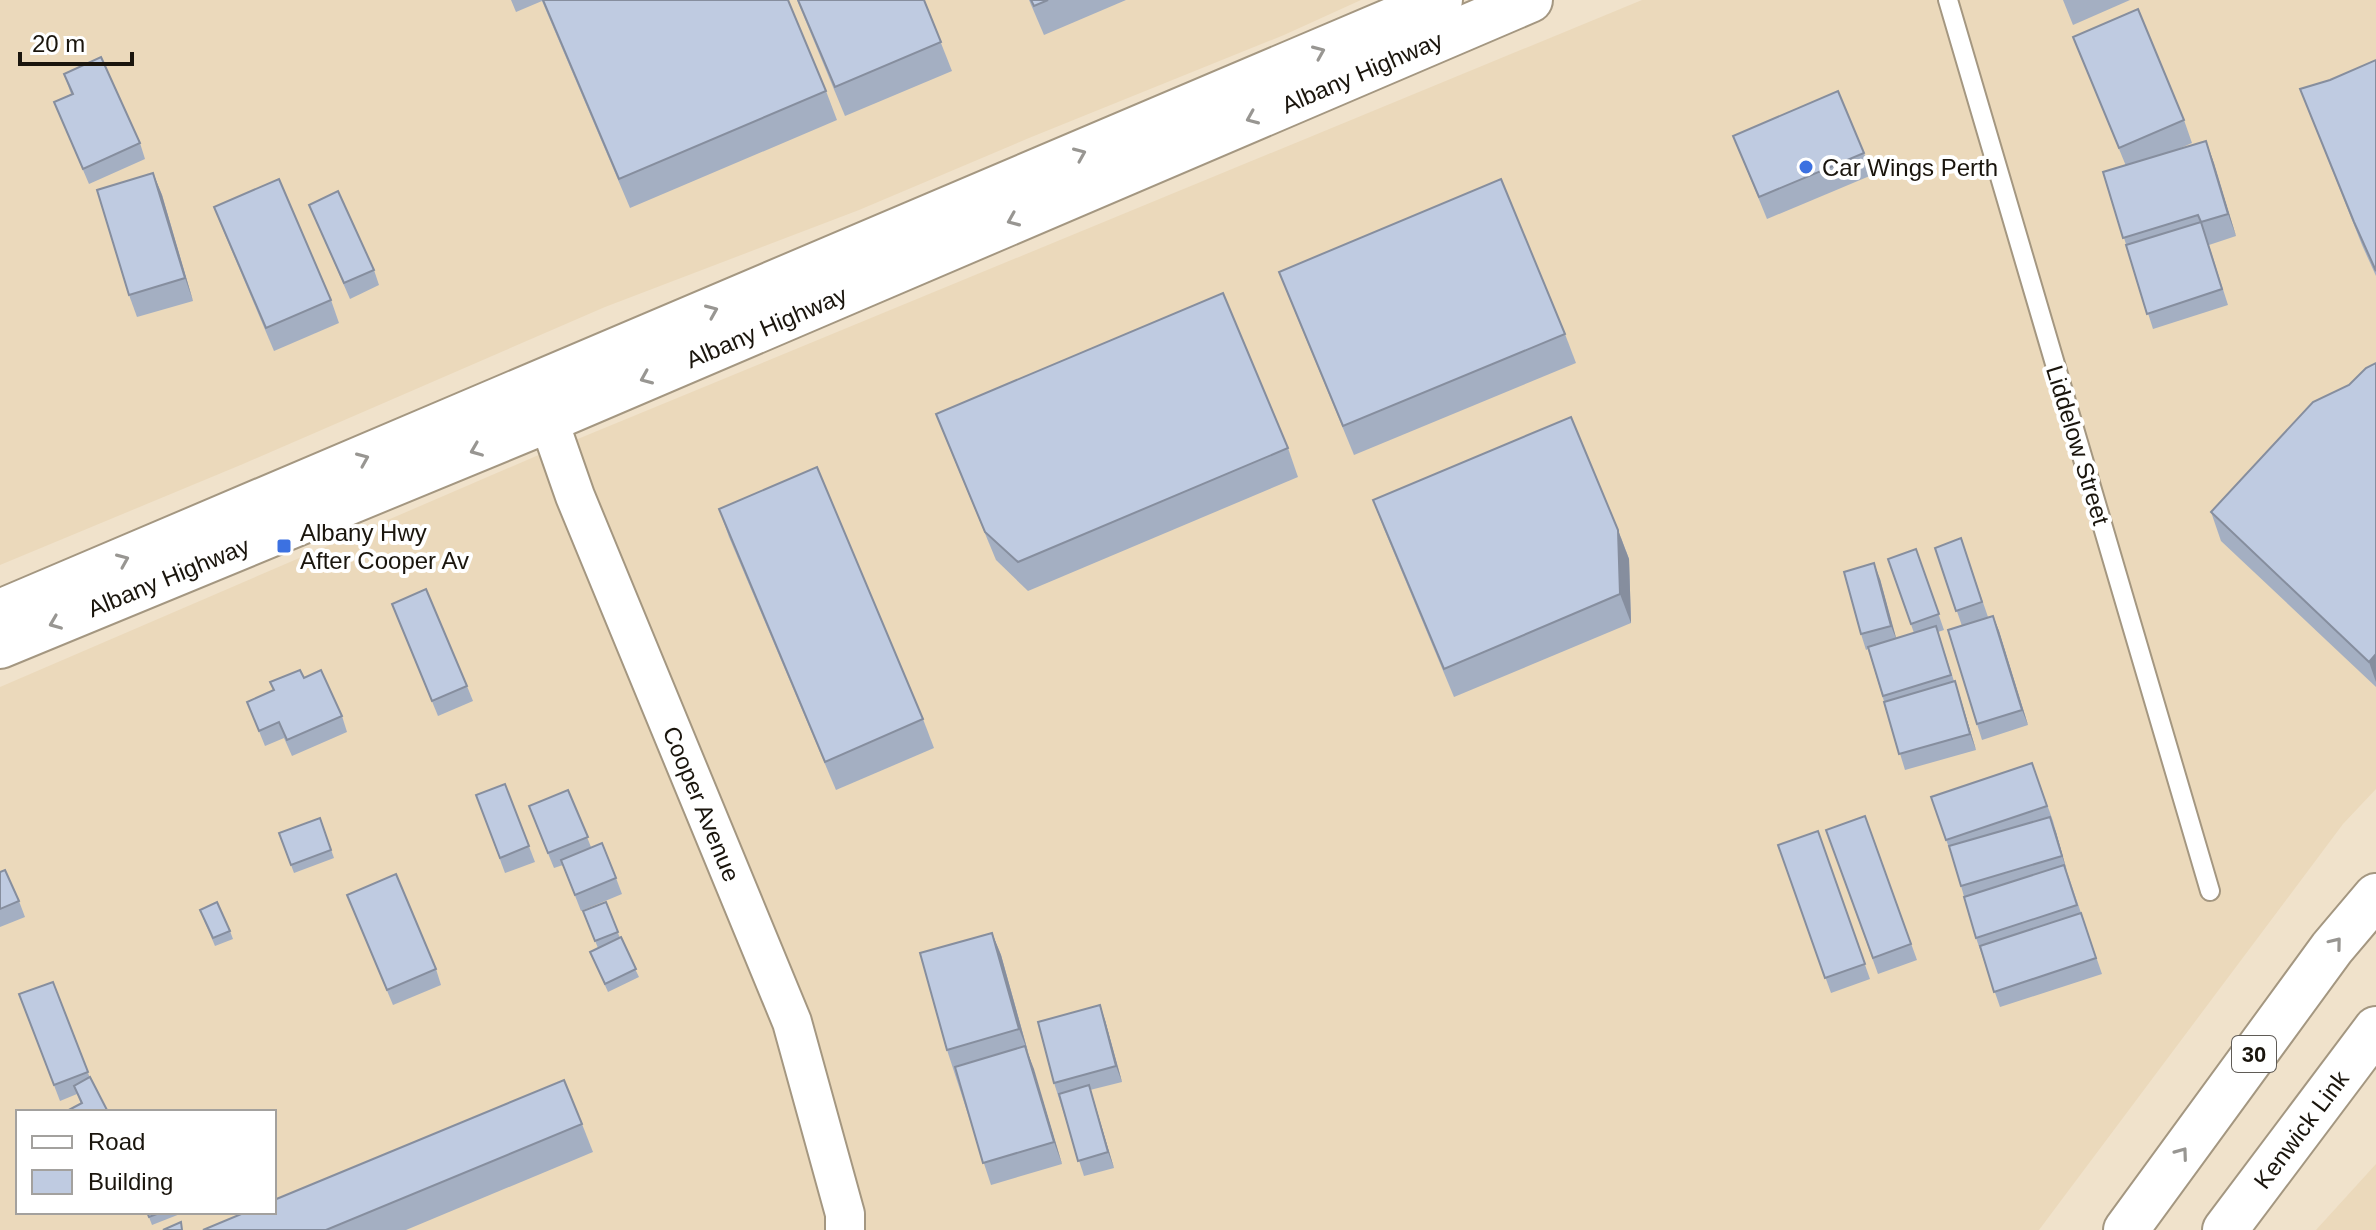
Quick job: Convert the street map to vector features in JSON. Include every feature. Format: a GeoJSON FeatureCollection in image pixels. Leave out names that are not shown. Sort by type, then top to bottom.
{"type":"FeatureCollection","features":[{"type":"Feature","properties":{"kind":"highway","name":"Albany Highway"},"geometry":{"type":"LineString","coordinates":[[0,646],[1440,0]]}},
{"type":"Feature","properties":{"kind":"highway","name":"Albany Highway"},"geometry":{"type":"LineString","coordinates":[[0,612],[543,403],[1530,0]]}},
{"type":"Feature","properties":{"kind":"highway","name":"30"},"geometry":{"type":"LineString","coordinates":[[2140,1225],[2332,948],[2376,896]]}},
{"type":"Feature","properties":{"kind":"highway","name":"Kenwick Link"},"geometry":{"type":"LineString","coordinates":[[2225,1230],[2376,1029]]}},
{"type":"Feature","properties":{"kind":"street","name":"Cooper Avenue"},"geometry":{"type":"LineString","coordinates":[[543,403],[575,496],[792,1022],[845,1214],[845,1230]]}},
{"type":"Feature","properties":{"kind":"lane","name":"Liddelow Street"},"geometry":{"type":"LineString","coordinates":[[1948,0],[2210,891]]}},
{"type":"Feature","properties":{"kind":"shaded area"},"geometry":{"type":"Polygon","coordinates":[[[0,0],[1361,0],[1284,35],[859,210],[605,307],[243,464],[0,565],[0,0]]]}},
{"type":"Feature","properties":{"kind":"shaded area"},"geometry":{"type":"Polygon","coordinates":[[[1642,0],[2376,0],[2376,789],[2343,824],[2039,1230],[0,1230],[0,687],[534,457],[1642,0]]]}},
{"type":"Feature","properties":{"kind":"shaded area"},"geometry":{"type":"Polygon","coordinates":[[[2376,1164],[2376,1230],[2316,1230],[2376,1164]]]}},
{"type":"Feature","properties":{"kind":"building"},"geometry":{"type":"Polygon","coordinates":[[[543,0],[788,0],[826,91],[619,179],[543,0]]]}},
{"type":"Feature","properties":{"kind":"building"},"geometry":{"type":"Polygon","coordinates":[[[798,0],[924,0],[941,42],[835,87],[798,0]]]}},
{"type":"Feature","properties":{"kind":"building"},"geometry":{"type":"Polygon","coordinates":[[[1031,0],[1048,0],[1034,6],[1031,0]]]}},
{"type":"Feature","properties":{"kind":"building"},"geometry":{"type":"Polygon","coordinates":[[[2138,9],[2184,120],[2119,148],[2073,37],[2138,9]]]}},
{"type":"Feature","properties":{"kind":"building"},"geometry":{"type":"Polygon","coordinates":[[[101,57],[140,143],[83,169],[54,102],[73,94],[64,74],[101,57]]]}},
{"type":"Feature","properties":{"kind":"building"},"geometry":{"type":"Polygon","coordinates":[[[2376,60],[2376,271],[2300,89],[2376,60]]]}},
{"type":"Feature","properties":{"kind":"building","name":"Car Wings Perth"},"geometry":{"type":"Polygon","coordinates":[[[1838,91],[1864,153],[1759,197],[1733,136],[1838,91]]]}},
{"type":"Feature","properties":{"kind":"building"},"geometry":{"type":"Polygon","coordinates":[[[2206,141],[2228,214],[2201,222],[2198,215],[2123,238],[2103,172],[2206,141]]]}},
{"type":"Feature","properties":{"kind":"building"},"geometry":{"type":"Polygon","coordinates":[[[153,173],[185,278],[129,295],[97,190],[153,173]]]}},
{"type":"Feature","properties":{"kind":"building"},"geometry":{"type":"Polygon","coordinates":[[[279,179],[331,300],[266,328],[214,207],[279,179]]]}},
{"type":"Feature","properties":{"kind":"building"},"geometry":{"type":"Polygon","coordinates":[[[1501,179],[1565,334],[1343,426],[1279,272],[1501,179]]]}},
{"type":"Feature","properties":{"kind":"building"},"geometry":{"type":"Polygon","coordinates":[[[338,191],[374,270],[344,283],[309,205],[338,191]]]}},
{"type":"Feature","properties":{"kind":"building"},"geometry":{"type":"Polygon","coordinates":[[[2201,222],[2222,289],[2147,314],[2126,245],[2201,222]]]}},
{"type":"Feature","properties":{"kind":"building"},"geometry":{"type":"Polygon","coordinates":[[[1223,293],[1288,448],[1018,562],[985,532],[936,414],[1223,293]]]}},
{"type":"Feature","properties":{"kind":"building"},"geometry":{"type":"Polygon","coordinates":[[[2376,363],[2376,654],[2369,662],[2211,512],[2313,402],[2349,385],[2366,368],[2376,363]]]}},
{"type":"Feature","properties":{"kind":"building"},"geometry":{"type":"Polygon","coordinates":[[[1571,417],[1618,530],[1620,594],[1444,669],[1373,500],[1571,417]]]}},
{"type":"Feature","properties":{"kind":"building"},"geometry":{"type":"Polygon","coordinates":[[[817,467],[923,719],[825,762],[719,509],[817,467]]]}},
{"type":"Feature","properties":{"kind":"building"},"geometry":{"type":"Polygon","coordinates":[[[1961,538],[1982,602],[1956,611],[1935,548],[1961,538]]]}},
{"type":"Feature","properties":{"kind":"building"},"geometry":{"type":"Polygon","coordinates":[[[1916,549],[1939,614],[1911,624],[1888,559],[1916,549]]]}},
{"type":"Feature","properties":{"kind":"building"},"geometry":{"type":"Polygon","coordinates":[[[1874,563],[1891,626],[1861,634],[1844,572],[1874,563]]]}},
{"type":"Feature","properties":{"kind":"building"},"geometry":{"type":"Polygon","coordinates":[[[426,589],[467,686],[432,701],[392,604],[426,589]]]}},
{"type":"Feature","properties":{"kind":"building"},"geometry":{"type":"Polygon","coordinates":[[[1993,616],[2022,710],[1977,724],[1948,630],[1993,616]]]}},
{"type":"Feature","properties":{"kind":"building"},"geometry":{"type":"Polygon","coordinates":[[[1936,626],[1951,675],[1883,696],[1868,647],[1936,626]]]}},
{"type":"Feature","properties":{"kind":"building"},"geometry":{"type":"Polygon","coordinates":[[[300,670],[304,678],[321,670],[342,716],[287,740],[279,722],[259,731],[247,702],[274,690],[270,682],[300,670]]]}},
{"type":"Feature","properties":{"kind":"building"},"geometry":{"type":"Polygon","coordinates":[[[1955,681],[1970,734],[1899,754],[1884,702],[1955,681]]]}},
{"type":"Feature","properties":{"kind":"building"},"geometry":{"type":"Polygon","coordinates":[[[2032,763],[2047,806],[1946,840],[1931,797],[2032,763]]]}},
{"type":"Feature","properties":{"kind":"building"},"geometry":{"type":"Polygon","coordinates":[[[505,784],[529,846],[500,858],[476,795],[505,784]]]}},
{"type":"Feature","properties":{"kind":"building"},"geometry":{"type":"Polygon","coordinates":[[[568,790],[588,837],[548,853],[529,806],[568,790]]]}},
{"type":"Feature","properties":{"kind":"building"},"geometry":{"type":"Polygon","coordinates":[[[1865,816],[1911,944],[1873,958],[1826,830],[1865,816]]]}},
{"type":"Feature","properties":{"kind":"building"},"geometry":{"type":"Polygon","coordinates":[[[2050,817],[2062,856],[1961,886],[1949,846],[2050,817]]]}},
{"type":"Feature","properties":{"kind":"building"},"geometry":{"type":"Polygon","coordinates":[[[320,818],[331,850],[291,865],[279,833],[320,818]]]}},
{"type":"Feature","properties":{"kind":"building"},"geometry":{"type":"Polygon","coordinates":[[[1818,831],[1865,964],[1825,978],[1778,845],[1818,831]]]}},
{"type":"Feature","properties":{"kind":"building"},"geometry":{"type":"Polygon","coordinates":[[[602,843],[616,878],[575,895],[561,860],[602,843]]]}},
{"type":"Feature","properties":{"kind":"building"},"geometry":{"type":"Polygon","coordinates":[[[2064,865],[2077,905],[1976,938],[1964,897],[2064,865]]]}},
{"type":"Feature","properties":{"kind":"building"},"geometry":{"type":"Polygon","coordinates":[[[5,870],[19,901],[0,909],[0,872],[5,870]]]}},
{"type":"Feature","properties":{"kind":"building"},"geometry":{"type":"Polygon","coordinates":[[[396,874],[436,969],[387,990],[347,895],[396,874]]]}},
{"type":"Feature","properties":{"kind":"building"},"geometry":{"type":"Polygon","coordinates":[[[217,902],[230,931],[213,938],[200,910],[217,902]]]}},
{"type":"Feature","properties":{"kind":"building"},"geometry":{"type":"Polygon","coordinates":[[[606,902],[618,932],[595,941],[583,911],[606,902]]]}},
{"type":"Feature","properties":{"kind":"building"},"geometry":{"type":"Polygon","coordinates":[[[2081,913],[2096,958],[1994,992],[1980,946],[2081,913]]]}},
{"type":"Feature","properties":{"kind":"building"},"geometry":{"type":"Polygon","coordinates":[[[992,933],[1019,1029],[947,1050],[920,953],[992,933]]]}},
{"type":"Feature","properties":{"kind":"building"},"geometry":{"type":"Polygon","coordinates":[[[621,937],[636,969],[605,984],[590,952],[621,937]]]}},
{"type":"Feature","properties":{"kind":"building"},"geometry":{"type":"Polygon","coordinates":[[[53,982],[88,1072],[54,1085],[19,994],[53,982]]]}},
{"type":"Feature","properties":{"kind":"building"},"geometry":{"type":"Polygon","coordinates":[[[1100,1005],[1116,1066],[1054,1083],[1038,1022],[1100,1005]]]}},
{"type":"Feature","properties":{"kind":"building"},"geometry":{"type":"Polygon","coordinates":[[[1025,1046],[1054,1142],[983,1163],[955,1067],[1025,1046]]]}},
{"type":"Feature","properties":{"kind":"building"},"geometry":{"type":"Polygon","coordinates":[[[90,1077],[107,1110],[69,1110],[82,1103],[74,1086],[90,1077]]]}},
{"type":"Feature","properties":{"kind":"building"},"geometry":{"type":"Polygon","coordinates":[[[564,1080],[582,1124],[326,1230],[203,1230],[241,1214],[276,1214],[276,1199],[564,1080]]]}},
{"type":"Feature","properties":{"kind":"building"},"geometry":{"type":"Polygon","coordinates":[[[1089,1085],[1108,1152],[1078,1161],[1059,1094],[1089,1085]]]}},
{"type":"Feature","properties":{"kind":"building"},"geometry":{"type":"Polygon","coordinates":[[[181,1222],[182,1230],[163,1230],[181,1222]]]}},
{"type":"Feature","properties":{"kind":"place","name":"Car Wings Perth"},"geometry":{"type":"Point","coordinates":[1806,167]}},
{"type":"Feature","properties":{"kind":"place","name":"Albany Hwy After Cooper Av"},"geometry":{"type":"Point","coordinates":[284,546]}}]}
